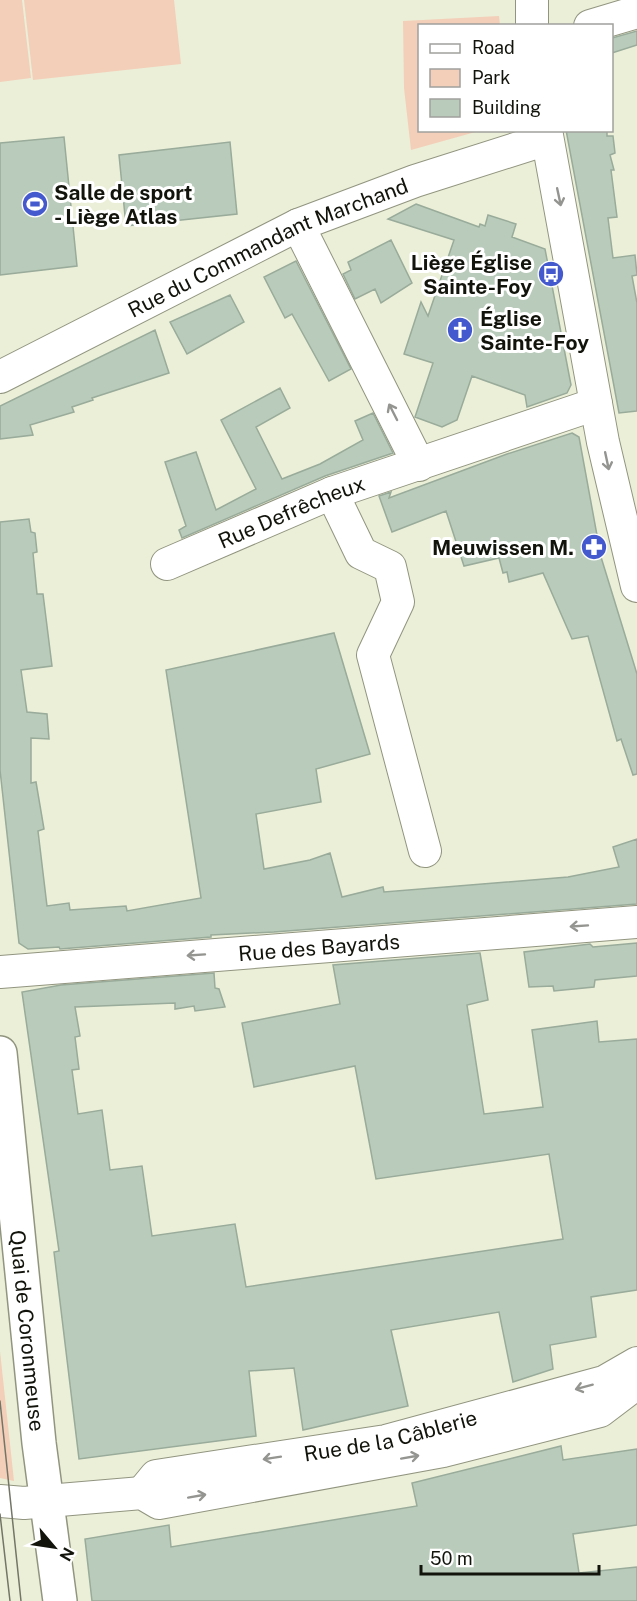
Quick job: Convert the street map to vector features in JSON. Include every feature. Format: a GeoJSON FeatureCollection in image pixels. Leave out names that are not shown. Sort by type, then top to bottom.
{"type":"FeatureCollection","features":[{"type":"Feature","properties":{"kind":"main road","name":"Quai de Coronmeuse"},"geometry":{"type":"LineString","coordinates":[[0,1053],[47,1501],[60,1601]]}},
{"type":"Feature","properties":{"kind":"street"},"geometry":{"type":"LineString","coordinates":[[532,0],[532,24]]}},
{"type":"Feature","properties":{"kind":"street"},"geometry":{"type":"LineString","coordinates":[[597,24],[637,12]]}},
{"type":"Feature","properties":{"kind":"street"},"geometry":{"type":"LineString","coordinates":[[546,135],[596,404],[617,506],[637,586]]}},
{"type":"Feature","properties":{"kind":"street","name":"Rue du Commandant Marchand"},"geometry":{"type":"LineString","coordinates":[[0,377],[298,225],[546,135]]}},
{"type":"Feature","properties":{"kind":"street"},"geometry":{"type":"LineString","coordinates":[[298,225],[419,465]]}},
{"type":"Feature","properties":{"kind":"street","name":"Rue Defrêcheux"},"geometry":{"type":"LineString","coordinates":[[167,564],[332,494],[596,404]]}},
{"type":"Feature","properties":{"kind":"street"},"geometry":{"type":"LineString","coordinates":[[332,494],[360,552],[390,567],[398,602],[373,656],[424,851]]}},
{"type":"Feature","properties":{"kind":"street","name":"Rue des Bayards"},"geometry":{"type":"LineString","coordinates":[[0,972],[637,922]]}},
{"type":"Feature","properties":{"kind":"street","name":"Rue de la Câblerie"},"geometry":{"type":"LineString","coordinates":[[142,1493],[156,1476],[386,1441],[604,1382],[637,1363]]}},
{"type":"Feature","properties":{"kind":"street","name":"Rue de la Câblerie"},"geometry":{"type":"LineString","coordinates":[[47,1501],[142,1493],[159,1503],[443,1451],[600,1411],[637,1383]]}},
{"type":"Feature","properties":{"kind":"street"},"geometry":{"type":"LineString","coordinates":[[0,1501],[24,1503],[47,1501]]}},
{"type":"Feature","properties":{"kind":"green space"},"geometry":{"type":"Polygon","coordinates":[[[0,0],[22,0],[31,78],[0,82],[0,0]]]}},
{"type":"Feature","properties":{"kind":"green space"},"geometry":{"type":"Polygon","coordinates":[[[24,0],[174,0],[181,64],[33,80],[24,0]]]}},
{"type":"Feature","properties":{"kind":"green space"},"geometry":{"type":"Polygon","coordinates":[[[499,16],[500,24],[418,24],[418,132],[475,132],[411,150],[404,88],[403,21],[499,16]]]}},
{"type":"Feature","properties":{"kind":"green space"},"geometry":{"type":"Polygon","coordinates":[[[0,1351],[14,1481],[0,1478],[0,1351]]]}},
{"type":"Feature","properties":{"kind":"building"},"geometry":{"type":"Polygon","coordinates":[[[637,31],[637,45],[613,53],[613,38],[637,31]]]}},
{"type":"Feature","properties":{"kind":"building"},"geometry":{"type":"Polygon","coordinates":[[[566,132],[607,132],[607,136],[613,136],[615,153],[610,155],[614,170],[611,170],[617,217],[608,218],[613,258],[635,255],[637,275],[632,276],[637,303],[637,411],[619,413],[566,132]]]}},
{"type":"Feature","properties":{"kind":"building","name":"Salle de sport - Liège Atlas"},"geometry":{"type":"Polygon","coordinates":[[[64,137],[77,266],[0,275],[0,143],[64,137]]]}},
{"type":"Feature","properties":{"kind":"building"},"geometry":{"type":"Polygon","coordinates":[[[230,142],[237,214],[126,226],[119,155],[230,142]]]}},
{"type":"Feature","properties":{"kind":"building","name":"Église Sainte-Foy"},"geometry":{"type":"Polygon","coordinates":[[[416,204],[479,227],[480,224],[485,226],[488,215],[516,224],[512,237],[545,249],[571,385],[567,393],[527,407],[525,395],[472,376],[457,420],[442,427],[415,417],[433,363],[404,354],[421,302],[428,316],[454,240],[388,219],[416,204]]]}},
{"type":"Feature","properties":{"kind":"building"},"geometry":{"type":"Polygon","coordinates":[[[391,240],[412,283],[381,303],[375,289],[355,299],[343,274],[351,270],[348,262],[391,240]]]}},
{"type":"Feature","properties":{"kind":"building"},"geometry":{"type":"Polygon","coordinates":[[[296,261],[351,369],[329,381],[292,314],[285,318],[264,277],[296,261]]]}},
{"type":"Feature","properties":{"kind":"building"},"geometry":{"type":"Polygon","coordinates":[[[230,295],[244,322],[187,354],[170,322],[230,295]]]}},
{"type":"Feature","properties":{"kind":"building"},"geometry":{"type":"Polygon","coordinates":[[[155,330],[169,373],[92,398],[93,400],[72,407],[74,412],[30,425],[33,435],[0,439],[0,406],[155,330]]]}},
{"type":"Feature","properties":{"kind":"building"},"geometry":{"type":"Polygon","coordinates":[[[280,388],[290,408],[256,427],[282,479],[320,464],[363,440],[355,421],[373,413],[393,453],[325,476],[182,538],[179,530],[186,526],[165,462],[196,452],[216,510],[256,489],[221,420],[280,388]]]}},
{"type":"Feature","properties":{"kind":"building"},"geometry":{"type":"Polygon","coordinates":[[[572,433],[579,437],[601,557],[637,674],[637,774],[633,775],[621,739],[617,741],[588,636],[572,639],[543,573],[509,582],[507,572],[503,573],[499,558],[464,566],[446,511],[392,532],[379,496],[391,492],[389,498],[507,454],[572,433]]]}},
{"type":"Feature","properties":{"kind":"building"},"geometry":{"type":"Polygon","coordinates":[[[29,519],[31,532],[35,533],[37,552],[33,553],[37,594],[43,594],[52,666],[21,670],[27,712],[47,714],[49,739],[31,738],[31,783],[36,782],[44,829],[38,831],[47,906],[69,903],[70,910],[126,906],[127,911],[201,898],[166,670],[334,633],[370,754],[316,769],[321,802],[256,814],[264,869],[310,860],[330,853],[342,897],[383,887],[384,892],[568,877],[619,867],[613,847],[637,839],[637,904],[211,935],[211,937],[60,949],[59,947],[28,949],[19,943],[0,770],[0,522],[29,519]]]}},
{"type":"Feature","properties":{"kind":"building"},"geometry":{"type":"Polygon","coordinates":[[[637,943],[637,976],[595,980],[594,987],[554,991],[553,986],[529,987],[524,952],[590,944],[593,947],[637,943]]]}},
{"type":"Feature","properties":{"kind":"building"},"geometry":{"type":"Polygon","coordinates":[[[480,953],[488,1000],[467,1005],[484,1114],[543,1107],[532,1030],[597,1021],[599,1042],[637,1039],[637,1290],[591,1297],[596,1337],[550,1345],[553,1369],[513,1382],[499,1312],[391,1330],[408,1406],[303,1430],[294,1368],[249,1371],[256,1436],[79,1459],[54,1252],[59,1251],[22,992],[61,985],[214,973],[215,988],[219,989],[225,1007],[195,1011],[194,1006],[175,1009],[175,1003],[75,1007],[80,1036],[75,1037],[79,1069],[72,1070],[78,1114],[102,1110],[110,1170],[142,1166],[152,1236],[235,1224],[246,1287],[563,1239],[549,1154],[376,1179],[355,1066],[254,1087],[242,1023],[340,1004],[333,965],[480,953]]]}},
{"type":"Feature","properties":{"kind":"building"},"geometry":{"type":"Polygon","coordinates":[[[561,1446],[563,1460],[637,1449],[637,1525],[573,1534],[579,1573],[637,1567],[637,1601],[92,1601],[85,1539],[169,1525],[171,1547],[417,1506],[412,1483],[561,1446]]]}},
{"type":"Feature","properties":{"kind":"tram line"},"geometry":{"type":"LineString","coordinates":[[0,1401],[21,1601]]}},
{"type":"Feature","properties":{"kind":"tram line"},"geometry":{"type":"LineString","coordinates":[[0,1514],[10,1601]]}},
{"type":"Feature","properties":{"kind":"place","name":"Salle de sport - Liège Atlas"},"geometry":{"type":"Point","coordinates":[35,204]}},
{"type":"Feature","properties":{"kind":"place","name":"Liège Église Sainte-Foy"},"geometry":{"type":"Point","coordinates":[551,274]}},
{"type":"Feature","properties":{"kind":"place","name":"Église Sainte-Foy"},"geometry":{"type":"Point","coordinates":[460,330]}},
{"type":"Feature","properties":{"kind":"place","name":"Meuwissen M."},"geometry":{"type":"Point","coordinates":[594,547]}}]}
